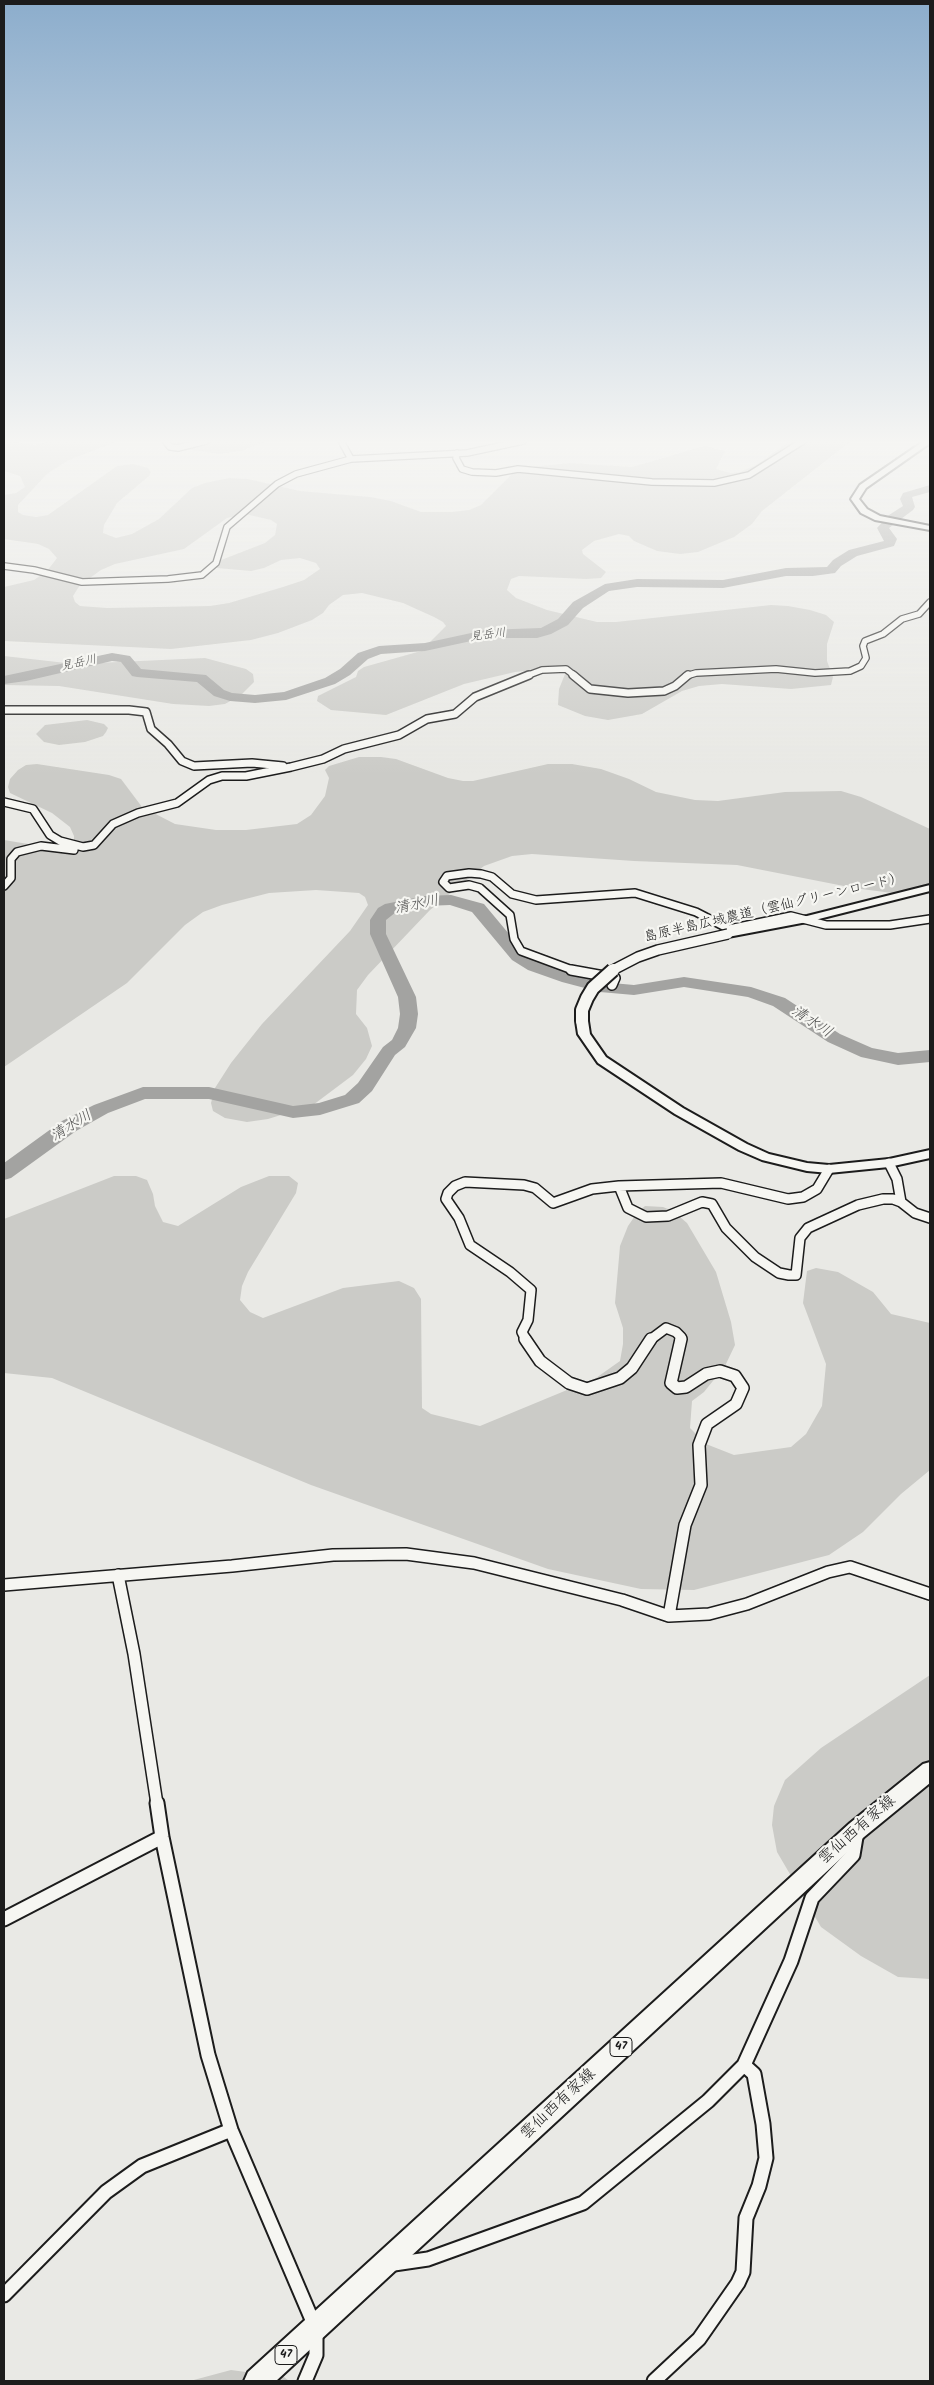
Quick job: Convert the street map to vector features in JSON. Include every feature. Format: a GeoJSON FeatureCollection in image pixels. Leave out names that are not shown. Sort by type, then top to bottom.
{"type":"FeatureCollection","features":[{"type":"Feature","properties":{"kind":"main road","name":"雲仙西有家線"},"geometry":{"type":"LineString","coordinates":[[257,2381],[316,2329],[857,1830],[930,1771]]}},
{"type":"Feature","properties":{"kind":"street"},"geometry":{"type":"LineString","coordinates":[[4,566],[34,570],[82,582],[168,579],[202,575],[216,563],[219,552]]}},
{"type":"Feature","properties":{"kind":"street"},"geometry":{"type":"LineString","coordinates":[[4,802],[32,809],[50,835],[69,844],[83,847],[94,845],[113,824],[182,800],[209,780],[222,776],[246,776],[291,767],[322,759],[344,749],[399,735],[427,719],[455,714],[463,710],[474,697],[542,670],[566,670],[590,688],[603,692],[628,693],[664,691],[675,686],[689,674],[696,673],[776,669],[815,673],[850,671],[861,666],[866,658],[863,646],[865,641],[883,634],[902,618],[919,614],[930,602]]}},
{"type":"Feature","properties":{"kind":"street"},"geometry":{"type":"LineString","coordinates":[[4,710],[129,710],[146,712],[151,729],[168,744],[182,761],[188,764],[194,766],[252,763],[291,767]]}},
{"type":"Feature","properties":{"kind":"street"},"geometry":{"type":"LineString","coordinates":[[4,886],[12,878],[11,859],[17,852],[41,846],[87,852],[98,849],[101,846],[102,837]]}},
{"type":"Feature","properties":{"kind":"street"},"geometry":{"type":"LineString","coordinates":[[612,985],[615,978],[573,970],[521,951],[514,939],[510,915],[480,888],[469,885],[449,888],[443,882],[448,876],[481,874],[492,877],[512,894],[521,898],[536,900],[636,893],[696,912],[729,929],[791,916],[826,925],[881,925],[930,919]]}},
{"type":"Feature","properties":{"kind":"street","name":"島原半島広域農道（雲仙グリーンロード）"},"geometry":{"type":"LineString","coordinates":[[930,888],[807,919],[658,950],[638,957],[612,970],[593,988],[582,1010],[584,1034],[602,1060],[679,1111],[743,1147],[766,1157],[808,1167],[829,1169],[889,1163],[930,1154]]}},
{"type":"Feature","properties":{"kind":"street"},"geometry":{"type":"LineString","coordinates":[[889,1163],[899,1184],[900,1202]]}},
{"type":"Feature","properties":{"kind":"street"},"geometry":{"type":"LineString","coordinates":[[669,1616],[685,1526],[701,1484],[699,1445],[707,1424],[736,1404],[743,1388],[735,1376],[720,1371],[706,1374],[686,1387],[677,1388],[671,1383],[681,1337],[676,1332],[666,1328],[653,1336],[632,1368],[620,1378],[587,1389],[569,1383],[540,1361],[522,1332],[528,1320],[530,1290],[510,1272],[470,1245],[459,1218],[446,1199],[448,1193],[455,1186],[464,1182],[524,1185],[535,1188],[553,1203],[592,1189],[620,1186],[721,1183],[788,1199],[803,1197],[817,1189],[829,1169]]}},
{"type":"Feature","properties":{"kind":"street"},"geometry":{"type":"LineString","coordinates":[[620,1186],[628,1208],[646,1217],[668,1216],[702,1202],[712,1204],[726,1228],[755,1257],[779,1273],[789,1275],[796,1275],[800,1238],[808,1228],[858,1205],[883,1199],[900,1202],[915,1213],[930,1218]]}},
{"type":"Feature","properties":{"kind":"street"},"geometry":{"type":"LineString","coordinates":[[4,1585],[232,1566],[333,1555],[406,1554],[474,1562],[622,1600],[669,1616],[709,1614],[747,1604],[828,1572],[850,1567],[930,1594]]}},
{"type":"Feature","properties":{"kind":"street"},"geometry":{"type":"LineString","coordinates":[[118,1575],[134,1654],[162,1837],[208,2055],[231,2130],[316,2329],[316,2355],[305,2381]]}},
{"type":"Feature","properties":{"kind":"street"},"geometry":{"type":"LineString","coordinates":[[384,2266],[428,2259],[583,2203],[708,2101],[744,2065],[791,1961],[812,1898],[853,1855],[857,1830]]}},
{"type":"Feature","properties":{"kind":"street"},"geometry":{"type":"LineString","coordinates":[[4,1920],[162,1837]]}},
{"type":"Feature","properties":{"kind":"street"},"geometry":{"type":"LineString","coordinates":[[654,2381],[698,2339],[738,2283],[743,2272],[746,2218],[759,2186],[766,2158],[763,2124],[754,2074],[744,2065]]}},
{"type":"Feature","properties":{"kind":"street"},"geometry":{"type":"LineString","coordinates":[[4,2295],[106,2192],[142,2166],[231,2130]]}},
{"type":"Feature","properties":{"kind":"shaded area"},"geometry":{"type":"Polygon","coordinates":[[[52,552],[169,552],[115,564],[101,570],[80,585],[73,596],[75,602],[80,606],[107,608],[210,606],[229,603],[304,580],[320,569],[316,563],[300,558],[281,560],[264,568],[251,571],[217,568],[216,562],[241,552],[583,552],[606,572],[601,578],[519,576],[511,579],[507,590],[516,598],[547,610],[597,622],[616,622],[771,605],[810,610],[826,615],[834,622],[827,644],[827,661],[833,677],[831,685],[791,689],[722,684],[699,686],[682,691],[642,714],[608,720],[585,716],[558,705],[559,689],[565,674],[563,670],[545,669],[515,672],[464,684],[386,715],[331,710],[317,701],[318,696],[356,677],[358,671],[364,667],[421,651],[446,626],[443,622],[403,603],[362,593],[343,595],[312,620],[278,633],[251,640],[171,649],[4,641],[4,587],[34,580],[47,571],[57,558],[52,552]]]}},
{"type":"Feature","properties":{"kind":"shaded area"},"geometry":{"type":"Polygon","coordinates":[[[667,552],[695,552],[680,554],[667,552]]]}},
{"type":"Feature","properties":{"kind":"shaded area"},"geometry":{"type":"Polygon","coordinates":[[[4,656],[75,664],[205,658],[246,669],[253,674],[254,682],[241,695],[225,704],[209,706],[173,704],[59,686],[4,685],[4,656]]]}},
{"type":"Feature","properties":{"kind":"shaded area"},"geometry":{"type":"Polygon","coordinates":[[[87,720],[104,724],[108,728],[103,736],[85,742],[59,745],[44,742],[36,734],[45,725],[87,720]]]}},
{"type":"Feature","properties":{"kind":"shaded area"},"geometry":{"type":"Polygon","coordinates":[[[359,757],[396,759],[448,778],[463,781],[473,781],[548,764],[572,764],[601,769],[629,779],[656,792],[695,800],[718,801],[785,792],[841,791],[861,797],[930,829],[930,892],[892,893],[854,888],[737,865],[634,861],[532,854],[512,856],[484,866],[430,910],[368,975],[357,990],[356,1014],[367,1028],[372,1046],[366,1059],[353,1075],[313,1105],[268,1119],[247,1122],[225,1118],[213,1111],[211,1103],[215,1088],[231,1063],[262,1024],[350,931],[368,905],[365,897],[359,893],[316,890],[269,893],[203,912],[185,925],[127,983],[4,1067],[4,840],[52,848],[74,842],[74,836],[70,827],[52,813],[10,793],[8,787],[10,779],[18,770],[26,765],[37,764],[109,775],[121,779],[142,807],[175,824],[216,830],[246,830],[297,824],[311,815],[325,796],[329,778],[325,770],[329,766],[359,757]]]}},
{"type":"Feature","properties":{"kind":"shaded area"},"geometry":{"type":"Polygon","coordinates":[[[114,1176],[136,1176],[147,1180],[153,1194],[155,1206],[163,1222],[178,1226],[241,1187],[269,1176],[289,1176],[298,1183],[296,1193],[248,1272],[242,1286],[240,1300],[250,1312],[263,1318],[343,1288],[399,1281],[414,1288],[421,1299],[422,1408],[431,1414],[480,1426],[596,1378],[620,1361],[623,1328],[615,1303],[620,1246],[628,1226],[637,1213],[645,1206],[663,1207],[673,1211],[687,1223],[716,1272],[731,1322],[735,1345],[725,1366],[704,1392],[692,1401],[690,1428],[706,1444],[734,1455],[791,1447],[806,1434],[822,1406],[826,1364],[803,1303],[807,1271],[816,1268],[838,1272],[873,1292],[891,1314],[930,1323],[930,1470],[901,1494],[863,1532],[829,1555],[694,1590],[641,1589],[548,1569],[311,1485],[52,1378],[4,1373],[4,1219],[114,1176]]]}},
{"type":"Feature","properties":{"kind":"shaded area"},"geometry":{"type":"Polygon","coordinates":[[[930,1675],[930,1979],[898,1977],[861,1956],[821,1927],[777,1852],[772,1825],[774,1806],[785,1780],[821,1748],[930,1675]]]}},
{"type":"Feature","properties":{"kind":"shaded area"},"geometry":{"type":"Polygon","coordinates":[[[231,2370],[284,2377],[289,2381],[190,2381],[231,2370]]]}},
{"type":"Feature","properties":{"kind":"waterway","name":"見岳川"},"geometry":{"type":"LineString","coordinates":[[4,680],[26,677],[112,657],[125,659],[137,673],[201,678],[219,693],[230,697],[255,699],[286,696],[330,681],[345,672],[363,656],[379,650],[425,647],[485,634],[537,634],[546,631],[563,622],[578,605],[605,588],[637,583],[723,584],[786,572],[831,570],[837,563],[856,552]]}},
{"type":"Feature","properties":{"kind":"waterway","name":"清水川"},"geometry":{"type":"LineString","coordinates":[[4,1173],[69,1126],[101,1109],[143,1093],[209,1093],[293,1112],[320,1109],[352,1099],[365,1087],[389,1051],[399,1043],[407,1028],[409,1014],[407,997],[378,934],[378,920],[384,912],[391,908],[425,901],[451,900],[478,908],[518,956],[534,966],[568,978],[600,987],[634,990],[684,982],[751,992],[779,1002],[834,1038],[867,1053],[898,1059],[930,1056]]}}]}
